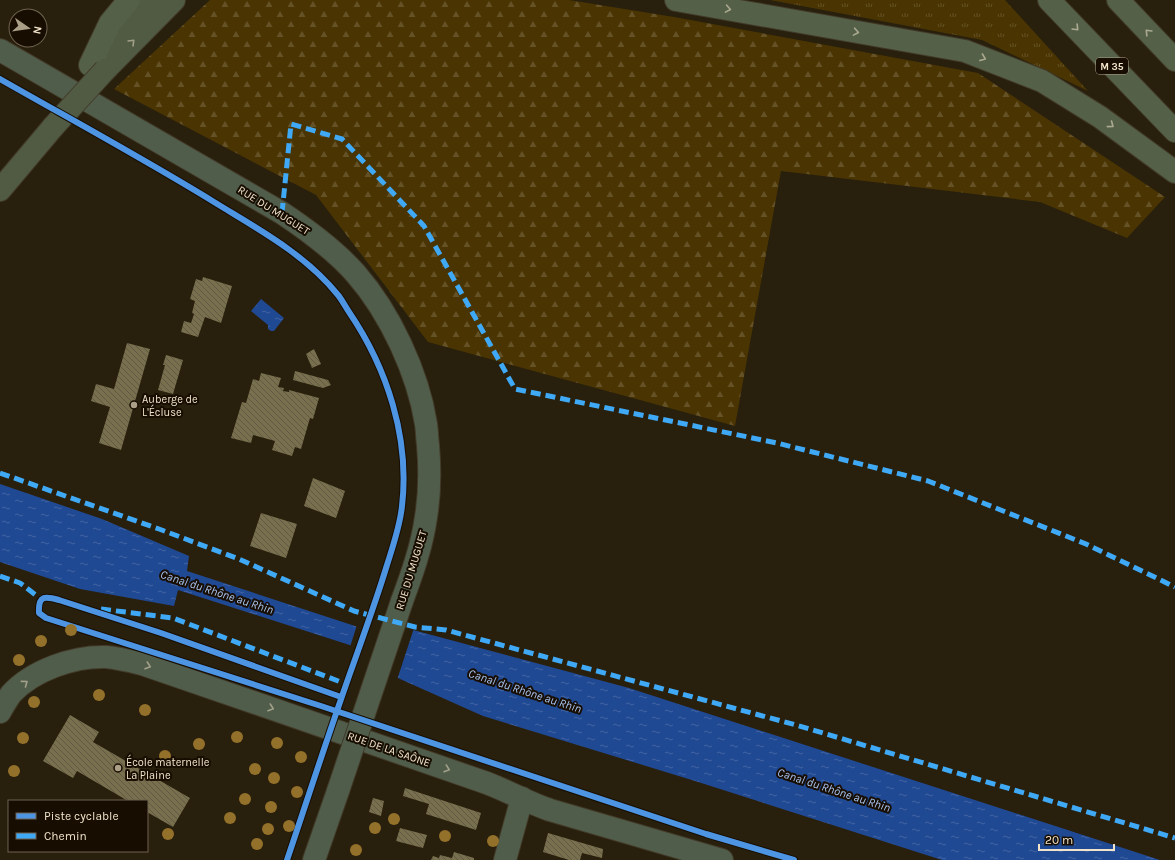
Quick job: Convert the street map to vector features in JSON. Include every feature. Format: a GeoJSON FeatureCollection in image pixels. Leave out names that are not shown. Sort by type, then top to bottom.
{"type":"FeatureCollection","features":[{"type":"Feature","properties":{"kind":"highway"},"geometry":{"type":"LineString","coordinates":[[98,67],[110,23],[129,0]]}},
{"type":"Feature","properties":{"kind":"highway"},"geometry":{"type":"LineString","coordinates":[[676,0],[965,51],[1042,81],[1100,117],[1175,172]]}},
{"type":"Feature","properties":{"kind":"highway","name":"M 35"},"geometry":{"type":"LineString","coordinates":[[1049,0],[1175,131]]}},
{"type":"Feature","properties":{"kind":"highway"},"geometry":{"type":"LineString","coordinates":[[1118,0],[1175,60]]}},
{"type":"Feature","properties":{"kind":"main road"},"geometry":{"type":"LineString","coordinates":[[0,169],[47,123],[98,67],[147,0]]}},
{"type":"Feature","properties":{"kind":"main road"},"geometry":{"type":"LineString","coordinates":[[98,67],[174,0]]}},
{"type":"Feature","properties":{"kind":"main road"},"geometry":{"type":"LineString","coordinates":[[0,190],[47,123]]}},
{"type":"Feature","properties":{"kind":"street","name":"RUE DU MUGUET"},"geometry":{"type":"LineString","coordinates":[[0,50],[282,213],[308,230],[335,253],[356,274],[377,301],[393,328],[418,389],[426,424],[430,487],[426,518],[418,556],[314,860]]}},
{"type":"Feature","properties":{"kind":"street","name":"RUE DE LA SAÔNE"},"geometry":{"type":"LineString","coordinates":[[0,712],[11,694],[18,687],[52,667],[79,659],[106,658],[142,664],[440,766],[484,782],[537,806],[722,860]]}},
{"type":"Feature","properties":{"kind":"street"},"geometry":{"type":"LineString","coordinates":[[505,860],[522,798]]}},
{"type":"Feature","properties":{"kind":"green space"},"geometry":{"type":"Polygon","coordinates":[[[210,0],[569,0],[674,17],[978,73],[1165,197],[1127,238],[1040,202],[781,171],[735,426],[428,342],[316,195],[114,89],[210,0]]]}},
{"type":"Feature","properties":{"kind":"green space"},"geometry":{"type":"Polygon","coordinates":[[[770,0],[1005,0],[1088,91],[982,40],[770,0]]]}},
{"type":"Feature","properties":{"kind":"water"},"geometry":{"type":"Polygon","coordinates":[[[261,299],[284,318],[274,331],[268,329],[268,325],[251,311],[261,299]]]}},
{"type":"Feature","properties":{"kind":"water","name":"Canal du Rhône au Rhin"},"geometry":{"type":"Polygon","coordinates":[[[0,484],[102,519],[189,556],[187,571],[367,631],[373,629],[376,620],[629,688],[1160,860],[942,860],[695,781],[483,716],[362,662],[362,649],[178,590],[174,606],[80,589],[0,562],[0,484]]]}},
{"type":"Feature","properties":{"kind":"pier"},"geometry":{"type":"Polygon","coordinates":[[[375,618],[414,628],[397,680],[361,664],[362,654],[360,651],[350,647],[357,625],[367,628],[371,627],[375,618]]]}},
{"type":"Feature","properties":{"kind":"building"},"geometry":{"type":"Polygon","coordinates":[[[203,277],[232,286],[221,323],[205,317],[198,337],[181,332],[184,321],[191,323],[194,314],[192,313],[195,301],[190,299],[196,279],[202,281],[203,277]]]}},
{"type":"Feature","properties":{"kind":"building"},"geometry":{"type":"Polygon","coordinates":[[[127,343],[150,349],[121,450],[99,443],[110,407],[91,401],[96,384],[114,389],[127,343]]]}},
{"type":"Feature","properties":{"kind":"building"},"geometry":{"type":"Polygon","coordinates":[[[314,349],[321,364],[312,368],[306,354],[314,349]]]}},
{"type":"Feature","properties":{"kind":"building"},"geometry":{"type":"Polygon","coordinates":[[[166,355],[183,360],[173,394],[158,390],[165,365],[163,365],[166,355]]]}},
{"type":"Feature","properties":{"kind":"building"},"geometry":{"type":"Polygon","coordinates":[[[295,371],[328,380],[331,385],[323,388],[293,380],[295,371]]]}},
{"type":"Feature","properties":{"kind":"building"},"geometry":{"type":"Polygon","coordinates":[[[261,373],[281,378],[278,387],[284,388],[283,391],[289,392],[289,390],[319,398],[313,419],[310,418],[301,449],[295,447],[292,456],[272,450],[275,441],[253,435],[251,443],[231,438],[242,402],[246,403],[253,379],[259,381],[261,373]]]}},
{"type":"Feature","properties":{"kind":"building"},"geometry":{"type":"Polygon","coordinates":[[[313,478],[345,491],[336,518],[304,506],[313,478]]]}},
{"type":"Feature","properties":{"kind":"building"},"geometry":{"type":"Polygon","coordinates":[[[261,513],[297,524],[286,558],[250,546],[261,513]]]}},
{"type":"Feature","properties":{"kind":"building"},"geometry":{"type":"Polygon","coordinates":[[[70,715],[99,732],[93,742],[190,798],[173,827],[148,813],[148,800],[126,800],[77,771],[73,778],[43,761],[70,715]]]}},
{"type":"Feature","properties":{"kind":"building"},"geometry":{"type":"Polygon","coordinates":[[[405,788],[481,813],[476,830],[426,814],[429,804],[403,796],[405,788]]]}},
{"type":"Feature","properties":{"kind":"building"},"geometry":{"type":"Polygon","coordinates":[[[373,798],[384,801],[381,816],[369,812],[373,798]]]}},
{"type":"Feature","properties":{"kind":"building"},"geometry":{"type":"Polygon","coordinates":[[[400,828],[427,835],[423,848],[396,841],[400,828]]]}},
{"type":"Feature","properties":{"kind":"building"},"geometry":{"type":"Polygon","coordinates":[[[548,833],[603,849],[602,858],[582,853],[580,860],[569,860],[543,852],[548,833]]]}},
{"type":"Feature","properties":{"kind":"building"},"geometry":{"type":"Polygon","coordinates":[[[454,852],[474,858],[474,860],[431,860],[433,856],[439,858],[440,855],[452,858],[454,852]]]}},
{"type":"Feature","properties":{"kind":"marked path"},"geometry":{"type":"LineString","coordinates":[[282,213],[291,124],[342,139],[424,226],[515,389],[777,443],[928,481],[1086,544],[1175,587]]}},
{"type":"Feature","properties":{"kind":"marked path"},"geometry":{"type":"LineString","coordinates":[[0,473],[239,559],[354,611],[415,627],[446,630],[796,725],[1175,838]]}},
{"type":"Feature","properties":{"kind":"marked path"},"geometry":{"type":"LineString","coordinates":[[0,576],[20,583],[41,599]]}},
{"type":"Feature","properties":{"kind":"marked path"},"geometry":{"type":"LineString","coordinates":[[101,609],[173,618],[346,684]]}},
{"type":"Feature","properties":{"kind":"cycle path"},"geometry":{"type":"LineString","coordinates":[[0,79],[188,186],[264,232],[296,255],[325,280],[339,297],[363,334],[385,380],[393,404],[399,430],[402,455],[404,480],[400,521],[379,590],[287,860]]}},
{"type":"Feature","properties":{"kind":"cycle path"},"geometry":{"type":"LineString","coordinates":[[341,697],[161,633],[59,600],[43,598],[40,603],[39,613],[46,618],[321,706],[706,834],[794,860]]}},
{"type":"Feature","properties":{"kind":"place","name":"Auberge de L'Écluse"},"geometry":{"type":"Point","coordinates":[134,405]}},
{"type":"Feature","properties":{"kind":"place","name":"École maternelle La Plaine"},"geometry":{"type":"Point","coordinates":[118,768]}}]}
